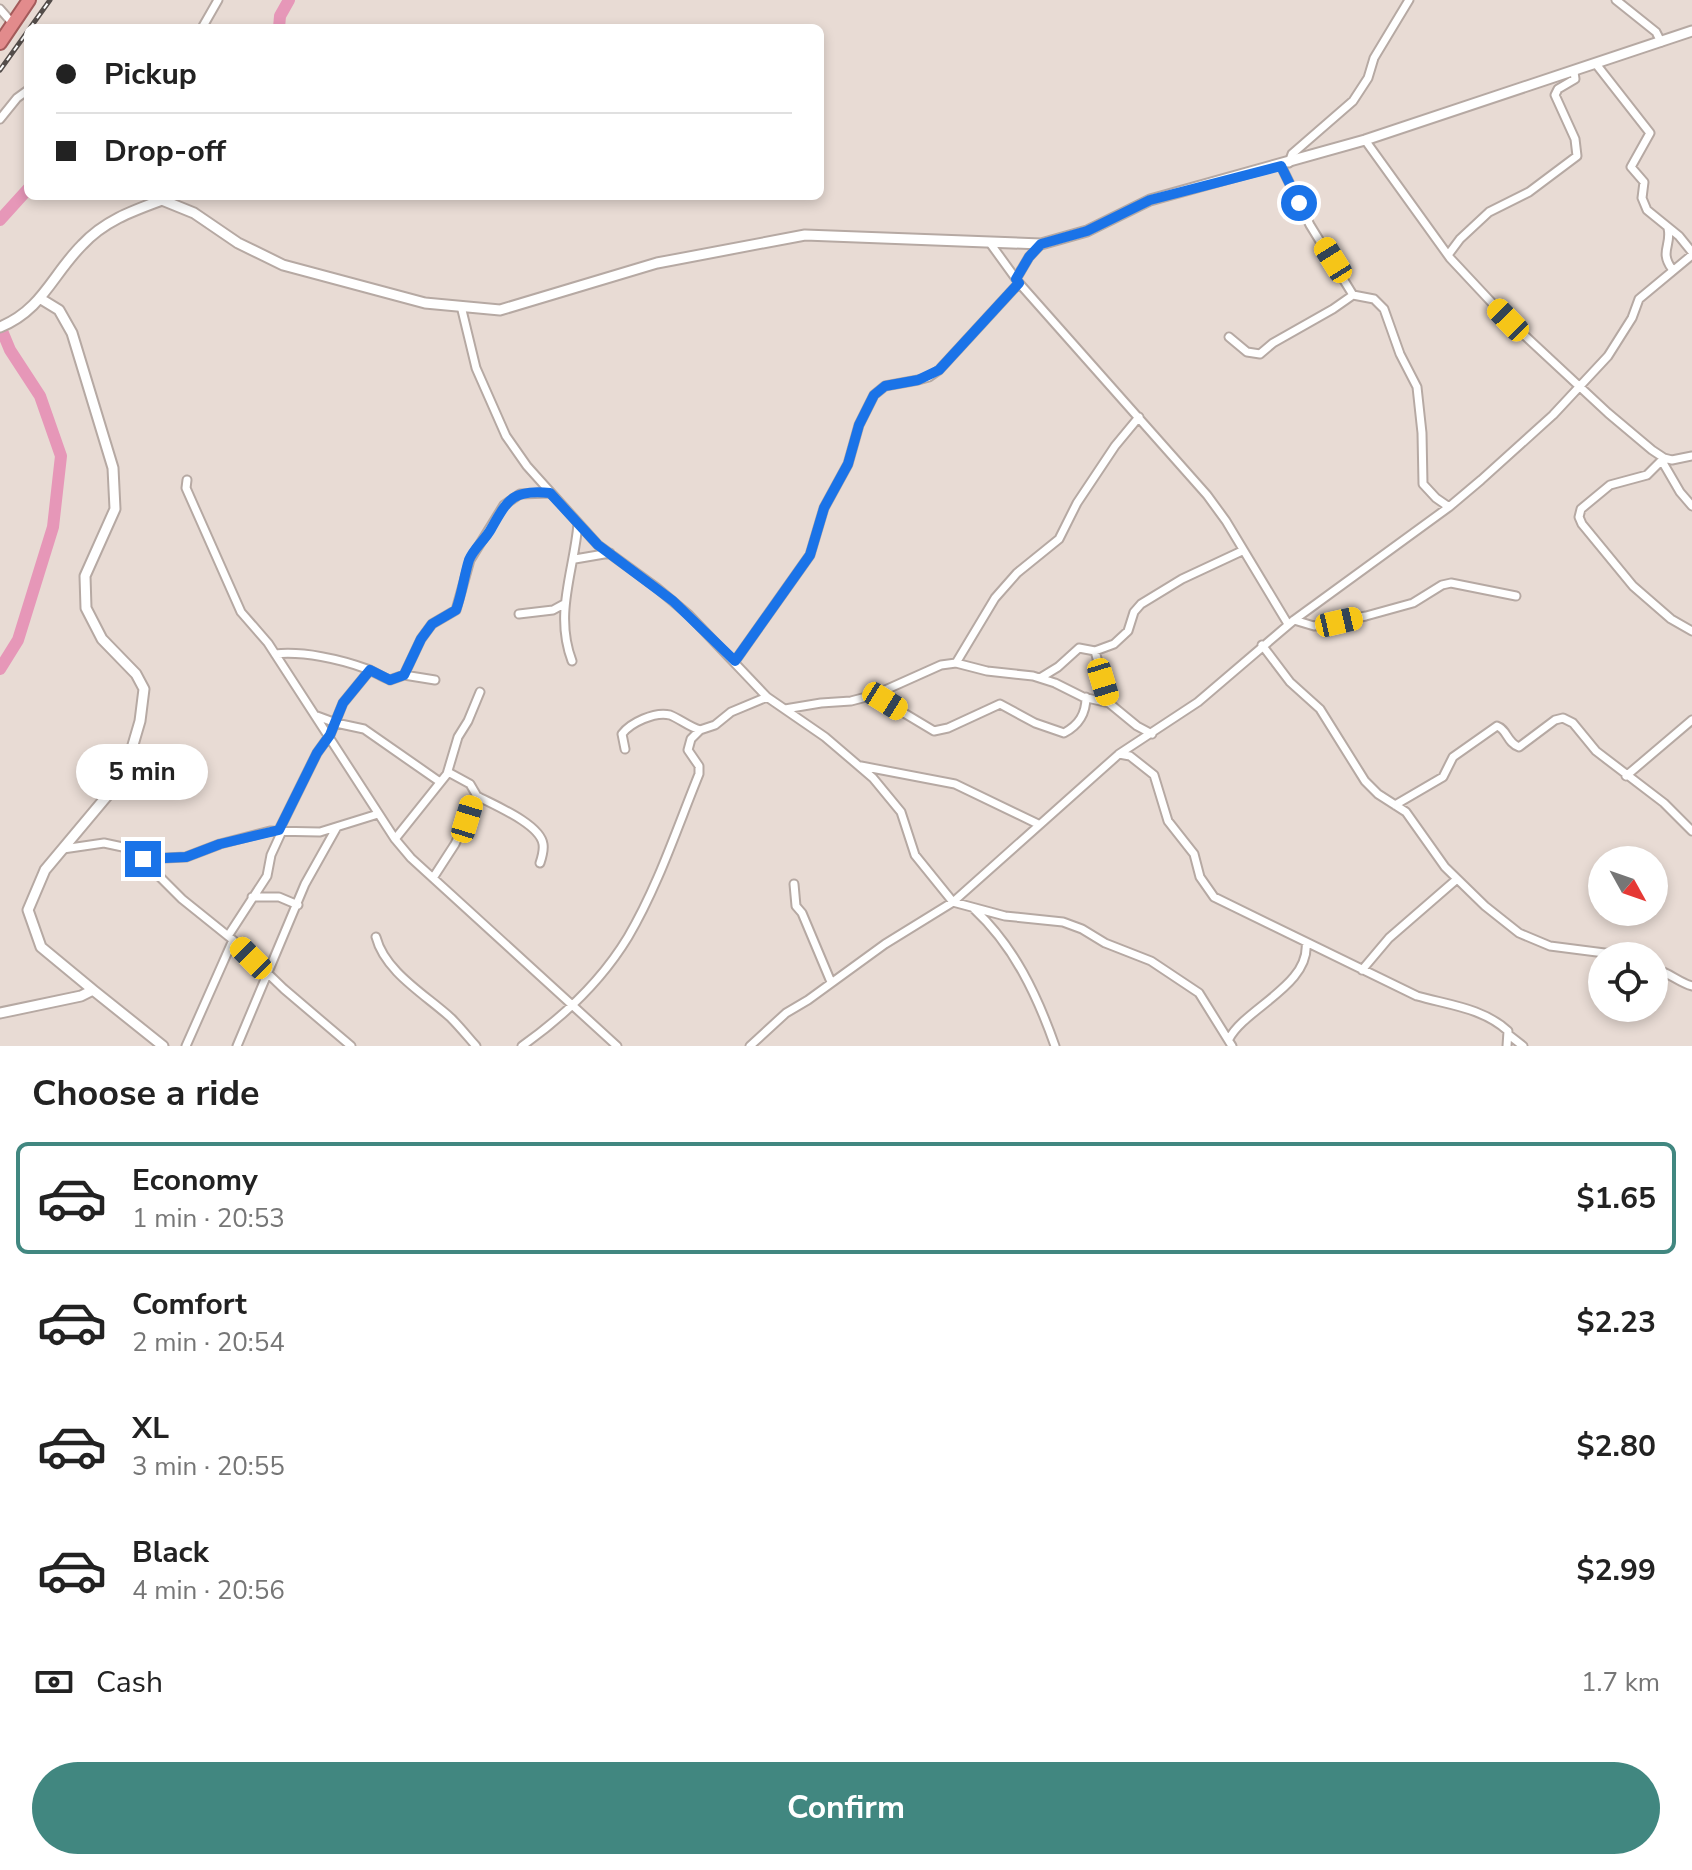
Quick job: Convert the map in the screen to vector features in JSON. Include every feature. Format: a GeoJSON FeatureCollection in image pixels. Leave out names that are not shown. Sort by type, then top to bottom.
{"type":"FeatureCollection","features":[{"type":"Feature","properties":{"kind":"highway"},"geometry":{"type":"LineString","coordinates":[[0,43],[29,0]]}},
{"type":"Feature","properties":{"kind":"street"},"geometry":{"type":"LineString","coordinates":[[204,24],[218,0]]}},
{"type":"Feature","properties":{"kind":"street"},"geometry":{"type":"LineString","coordinates":[[1285,164],[1292,154],[1353,101],[1368,78],[1374,58],[1409,0]]}},
{"type":"Feature","properties":{"kind":"street"},"geometry":{"type":"LineString","coordinates":[[1616,0],[1656,32],[1661,42]]}},
{"type":"Feature","properties":{"kind":"street"},"geometry":{"type":"LineString","coordinates":[[0,12],[14,25]]}},
{"type":"Feature","properties":{"kind":"street"},"geometry":{"type":"LineString","coordinates":[[0,327],[18,320],[41,299],[82,245],[120,215],[162,200],[194,213],[238,243],[283,265],[425,303],[500,310],[657,263],[805,235],[1041,244],[1087,231],[1150,200],[1365,140],[1692,31]]}},
{"type":"Feature","properties":{"kind":"street"},"geometry":{"type":"LineString","coordinates":[[750,1046],[776,1020],[953,902],[1119,754],[1198,702],[1291,622],[1449,507],[1553,415],[1579,387],[1615,345],[1632,318],[1639,299],[1692,254],[1679,236],[1647,210],[1642,198],[1644,182],[1631,167],[1650,133],[1596,64]]}},
{"type":"Feature","properties":{"kind":"street"},"geometry":{"type":"LineString","coordinates":[[1448,255],[1489,212],[1529,192],[1577,156],[1575,139],[1555,95],[1558,89],[1575,79],[1574,72]]}},
{"type":"Feature","properties":{"kind":"street"},"geometry":{"type":"LineString","coordinates":[[0,119],[24,93]]}},
{"type":"Feature","properties":{"kind":"street"},"geometry":{"type":"LineString","coordinates":[[1365,140],[1448,255],[1508,320],[1579,387],[1663,459],[1680,492],[1692,506]]}},
{"type":"Feature","properties":{"kind":"street"},"geometry":{"type":"LineString","coordinates":[[1285,164],[1310,225],[1353,295]]}},
{"type":"Feature","properties":{"kind":"street"},"geometry":{"type":"LineString","coordinates":[[1668,228],[1664,253],[1672,269]]}},
{"type":"Feature","properties":{"kind":"street"},"geometry":{"type":"LineString","coordinates":[[990,243],[1017,281],[1207,495],[1291,622],[1314,626],[1366,616],[1413,603],[1442,585],[1451,583],[1516,596]]}},
{"type":"Feature","properties":{"kind":"street"},"geometry":{"type":"LineString","coordinates":[[735,661],[810,555],[824,508],[848,464],[859,425],[874,395],[885,386],[918,380],[939,370],[1017,281],[1029,257],[1041,244]]}},
{"type":"Feature","properties":{"kind":"street"},"geometry":{"type":"LineString","coordinates":[[1229,337],[1241,349],[1256,355],[1353,295],[1374,299],[1384,309],[1400,354],[1417,387],[1423,484],[1449,507]]}},
{"type":"Feature","properties":{"kind":"street"},"geometry":{"type":"LineString","coordinates":[[41,299],[59,310],[72,333],[113,468],[115,509],[85,576],[86,608],[102,639],[136,674],[144,689],[140,721],[128,762],[117,784],[45,870],[28,910],[41,947],[163,1046]]}},
{"type":"Feature","properties":{"kind":"street"},"geometry":{"type":"LineString","coordinates":[[461,306],[476,368],[506,436],[550,493],[598,545],[689,615],[767,697],[859,765],[901,812],[915,855],[953,902],[1005,916],[1063,922],[1151,961],[1199,993],[1230,1042]]}},
{"type":"Feature","properties":{"kind":"street"},"geometry":{"type":"LineString","coordinates":[[956,663],[1002,590],[1059,539],[1077,503],[1115,446],[1139,417]]}},
{"type":"Feature","properties":{"kind":"street"},"geometry":{"type":"LineString","coordinates":[[1663,459],[1692,456]]}},
{"type":"Feature","properties":{"kind":"street"},"geometry":{"type":"LineString","coordinates":[[1663,459],[1647,475],[1610,485],[1584,505],[1579,517],[1633,586],[1671,619],[1692,631]]}},
{"type":"Feature","properties":{"kind":"street"},"geometry":{"type":"LineString","coordinates":[[187,480],[186,488],[241,612],[275,654],[330,735],[395,839],[411,858],[617,1046]]}},
{"type":"Feature","properties":{"kind":"street"},"geometry":{"type":"LineString","coordinates":[[404,675],[421,639],[432,624],[456,610],[470,560],[504,505],[520,494],[533,491],[550,493]]}},
{"type":"Feature","properties":{"kind":"street"},"geometry":{"type":"LineString","coordinates":[[572,661],[564,632],[564,604],[575,559],[578,524]]}},
{"type":"Feature","properties":{"kind":"street"},"geometry":{"type":"LineString","coordinates":[[1040,678],[1079,648],[1095,651],[1121,639],[1141,604],[1182,579],[1242,551]]}},
{"type":"Feature","properties":{"kind":"street"},"geometry":{"type":"LineString","coordinates":[[575,559],[610,553]]}},
{"type":"Feature","properties":{"kind":"street"},"geometry":{"type":"LineString","coordinates":[[519,614],[553,610],[564,604]]}},
{"type":"Feature","properties":{"kind":"street"},"geometry":{"type":"LineString","coordinates":[[1262,645],[1290,682],[1320,709],[1365,781],[1413,819],[1432,851],[1457,879],[1506,923],[1534,940],[1588,951]]}},
{"type":"Feature","properties":{"kind":"street"},"geometry":{"type":"LineString","coordinates":[[1095,651],[1109,703]]}},
{"type":"Feature","properties":{"kind":"street"},"geometry":{"type":"LineString","coordinates":[[275,654],[320,658],[370,670],[390,680],[404,675],[435,680]]}},
{"type":"Feature","properties":{"kind":"street"},"geometry":{"type":"LineString","coordinates":[[785,709],[874,695],[941,665],[956,663],[987,671],[1040,678],[1109,703],[1152,734]]}},
{"type":"Feature","properties":{"kind":"street"},"geometry":{"type":"LineString","coordinates":[[186,1046],[231,938],[252,897],[267,876],[281,830],[317,753],[330,735],[343,703],[370,670]]}},
{"type":"Feature","properties":{"kind":"street"},"geometry":{"type":"LineString","coordinates":[[395,839],[448,772],[458,737],[480,692]]}},
{"type":"Feature","properties":{"kind":"street"},"geometry":{"type":"LineString","coordinates":[[874,695],[934,731],[948,728],[1000,704],[1035,723],[1064,733],[1083,716],[1086,697]]}},
{"type":"Feature","properties":{"kind":"street"},"geometry":{"type":"LineString","coordinates":[[522,1046],[572,1005],[616,954],[642,911],[699,774],[699,766],[688,750],[691,739],[700,730],[715,725],[731,712],[767,697]]}},
{"type":"Feature","properties":{"kind":"street"},"geometry":{"type":"LineString","coordinates":[[625,749],[622,734],[625,729],[656,715],[668,714],[700,730]]}},
{"type":"Feature","properties":{"kind":"street"},"geometry":{"type":"LineString","coordinates":[[316,715],[364,729],[440,782]]}},
{"type":"Feature","properties":{"kind":"street"},"geometry":{"type":"LineString","coordinates":[[1395,805],[1443,777],[1453,757],[1497,726],[1503,729],[1511,743],[1519,747],[1555,720],[1563,718],[1573,723],[1596,751],[1664,803],[1692,831]]}},
{"type":"Feature","properties":{"kind":"street"},"geometry":{"type":"LineString","coordinates":[[1626,776],[1692,720]]}},
{"type":"Feature","properties":{"kind":"street"},"geometry":{"type":"LineString","coordinates":[[1137,726],[1139,742]]}},
{"type":"Feature","properties":{"kind":"street"},"geometry":{"type":"LineString","coordinates":[[1119,754],[1130,756],[1154,775],[1168,821],[1194,854],[1200,877],[1211,894],[1417,996],[1452,1003],[1481,1014],[1504,1027],[1523,1046]]}},
{"type":"Feature","properties":{"kind":"street"},"geometry":{"type":"LineString","coordinates":[[859,765],[955,784],[1038,824]]}},
{"type":"Feature","properties":{"kind":"street"},"geometry":{"type":"LineString","coordinates":[[448,772],[470,784],[477,796],[522,820],[539,835],[543,845],[540,863]]}},
{"type":"Feature","properties":{"kind":"street"},"geometry":{"type":"LineString","coordinates":[[433,878],[455,844],[477,796]]}},
{"type":"Feature","properties":{"kind":"street"},"geometry":{"type":"LineString","coordinates":[[143,859],[186,857],[220,844],[281,830],[307,833],[378,814]]}},
{"type":"Feature","properties":{"kind":"street"},"geometry":{"type":"LineString","coordinates":[[237,1046],[323,849],[337,827]]}},
{"type":"Feature","properties":{"kind":"street"},"geometry":{"type":"LineString","coordinates":[[307,833],[323,849]]}},
{"type":"Feature","properties":{"kind":"street"},"geometry":{"type":"LineString","coordinates":[[63,849],[114,843],[132,849],[182,899],[231,938],[351,1046]]}},
{"type":"Feature","properties":{"kind":"street"},"geometry":{"type":"LineString","coordinates":[[1362,970],[1389,938],[1457,879]]}},
{"type":"Feature","properties":{"kind":"street"},"geometry":{"type":"LineString","coordinates":[[794,884],[796,906],[802,913],[831,982]]}},
{"type":"Feature","properties":{"kind":"street"},"geometry":{"type":"LineString","coordinates":[[252,897],[279,897],[298,905]]}},
{"type":"Feature","properties":{"kind":"street"},"geometry":{"type":"LineString","coordinates":[[972,907],[999,935],[1015,960],[1036,998],[1055,1046]]}},
{"type":"Feature","properties":{"kind":"street"},"geometry":{"type":"LineString","coordinates":[[376,937],[393,967],[451,1018],[476,1046]]}},
{"type":"Feature","properties":{"kind":"street"},"geometry":{"type":"LineString","coordinates":[[1230,1042],[1233,1030],[1279,993],[1304,962],[1306,942]]}},
{"type":"Feature","properties":{"kind":"street"},"geometry":{"type":"LineString","coordinates":[[1304,962],[1324,951]]}},
{"type":"Feature","properties":{"kind":"street"},"geometry":{"type":"LineString","coordinates":[[1668,973],[1683,984],[1692,986]]}},
{"type":"Feature","properties":{"kind":"street"},"geometry":{"type":"LineString","coordinates":[[0,1013],[81,996],[93,990]]}},
{"type":"Feature","properties":{"kind":"street"},"geometry":{"type":"LineString","coordinates":[[1223,1030],[1233,1030]]}},
{"type":"Feature","properties":{"kind":"street"},"geometry":{"type":"LineString","coordinates":[[1507,1046],[1509,1035]]}},
{"type":"Feature","properties":{"kind":"waterway"},"geometry":{"type":"LineString","coordinates":[[279,24],[289,0]]}},
{"type":"Feature","properties":{"kind":"waterway"},"geometry":{"type":"LineString","coordinates":[[0,220],[24,193]]}},
{"type":"Feature","properties":{"kind":"waterway"},"geometry":{"type":"LineString","coordinates":[[0,326],[10,350],[40,396],[61,456],[53,527],[18,640],[0,669]]}},
{"type":"Feature","properties":{"kind":"railway"},"geometry":{"type":"LineString","coordinates":[[33,24],[50,0]]}},
{"type":"Feature","properties":{"kind":"railway"},"geometry":{"type":"LineString","coordinates":[[0,70],[24,37]]}},
{"type":"Feature","properties":{"kind":"route"},"geometry":{"type":"LineString","coordinates":[[143,859],[186,857],[220,844],[279,830],[317,753],[330,735],[343,703],[370,670],[390,680],[404,675],[421,639],[432,624],[456,610],[473,553],[489,533],[504,505],[513,497],[533,491],[550,493],[598,545],[673,601],[735,661],[810,555],[824,508],[848,464],[859,425],[874,395],[885,386],[929,377],[939,370],[1019,283],[1016,279],[1021,270],[1041,244],[1087,231],[1150,200],[1281,166],[1299,203]]}}]}
